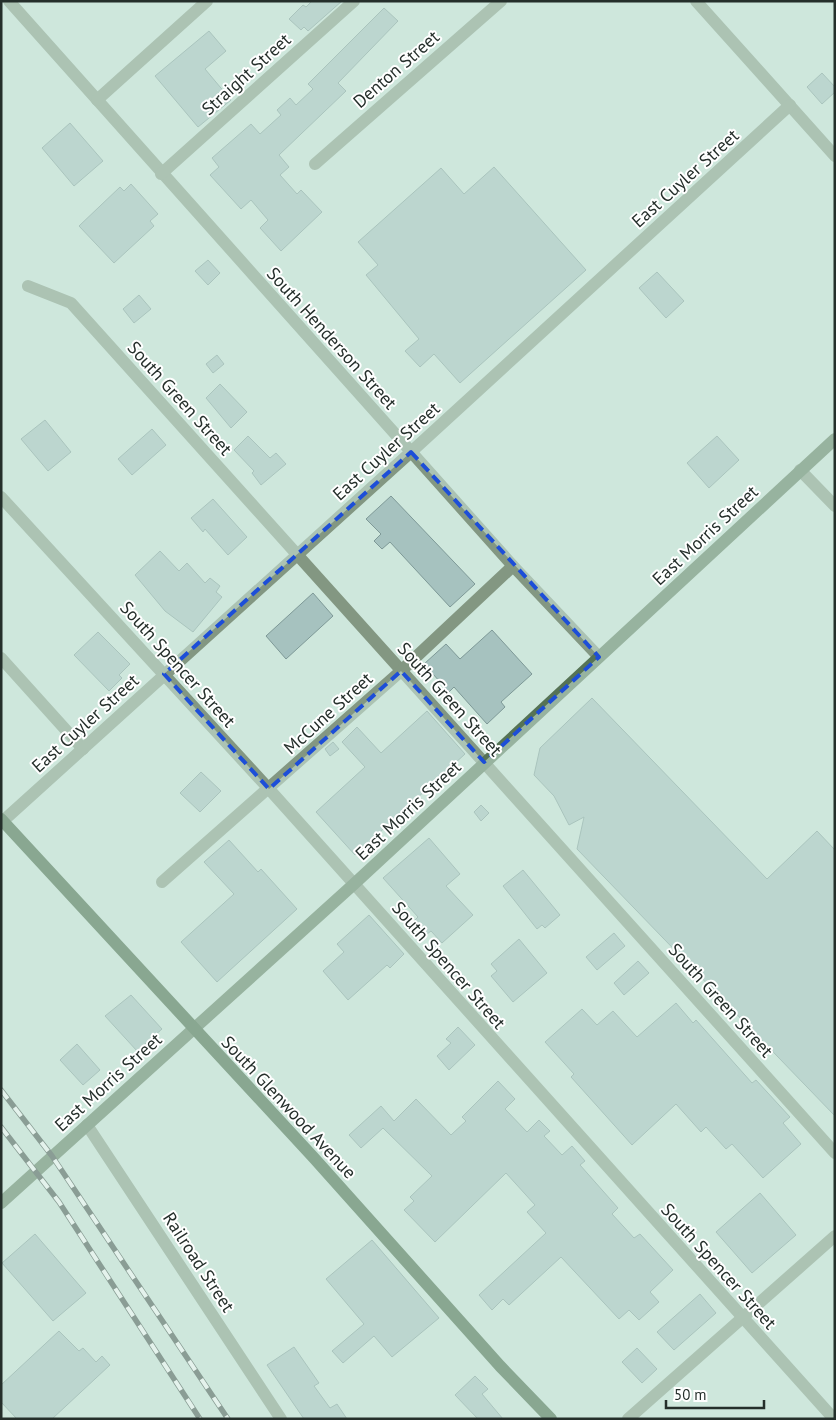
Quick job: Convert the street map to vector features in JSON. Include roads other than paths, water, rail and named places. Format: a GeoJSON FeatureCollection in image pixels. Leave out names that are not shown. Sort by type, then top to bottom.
{"type":"FeatureCollection","features":[{"type":"Feature","properties":{"kind":"main road","name":"East Morris Street"},"geometry":{"type":"LineString","coordinates":[[2,1200],[354,884],[835,439]]}},
{"type":"Feature","properties":{"kind":"main road","name":"South Glenwood Avenue"},"geometry":{"type":"LineString","coordinates":[[2,820],[314,1158],[500,1366],[551,1419]]}},
{"type":"Feature","properties":{"kind":"street","name":"South Henderson Street"},"geometry":{"type":"LineString","coordinates":[[9,1],[161,174],[513,566],[599,657]]}},
{"type":"Feature","properties":{"kind":"street"},"geometry":{"type":"LineString","coordinates":[[97,100],[207,1]]}},
{"type":"Feature","properties":{"kind":"street","name":"Straight Street"},"geometry":{"type":"LineString","coordinates":[[161,174],[354,1]]}},
{"type":"Feature","properties":{"kind":"street","name":"Denton Street"},"geometry":{"type":"LineString","coordinates":[[315,164],[501,1]]}},
{"type":"Feature","properties":{"kind":"street"},"geometry":{"type":"LineString","coordinates":[[696,1],[835,156]]}},
{"type":"Feature","properties":{"kind":"street","name":"East Cuyler Street"},"geometry":{"type":"LineString","coordinates":[[2,820],[411,452],[790,105]]}},
{"type":"Feature","properties":{"kind":"street","name":"South Green Street"},"geometry":{"type":"LineString","coordinates":[[28,286],[71,303],[835,1153]]}},
{"type":"Feature","properties":{"kind":"street"},"geometry":{"type":"LineString","coordinates":[[800,470],[835,506]]}},
{"type":"Feature","properties":{"kind":"street","name":"South Spencer Street"},"geometry":{"type":"LineString","coordinates":[[1,497],[269,789],[834,1419]]}},
{"type":"Feature","properties":{"kind":"street","name":"McCune Street"},"geometry":{"type":"LineString","coordinates":[[162,882],[401,671],[513,566]]}},
{"type":"Feature","properties":{"kind":"street"},"geometry":{"type":"LineString","coordinates":[[1,658],[83,749]]}},
{"type":"Feature","properties":{"kind":"street","name":"Railroad Street"},"geometry":{"type":"LineString","coordinates":[[87,1124],[280,1419]]}},
{"type":"Feature","properties":{"kind":"street"},"geometry":{"type":"LineString","coordinates":[[628,1419],[835,1236]]}},
{"type":"Feature","properties":{"kind":"railway"},"geometry":{"type":"LineString","coordinates":[[1,1090],[52,1156],[228,1419]]}},
{"type":"Feature","properties":{"kind":"railway"},"geometry":{"type":"LineString","coordinates":[[1,1127],[59,1202],[200,1419]]}}]}
